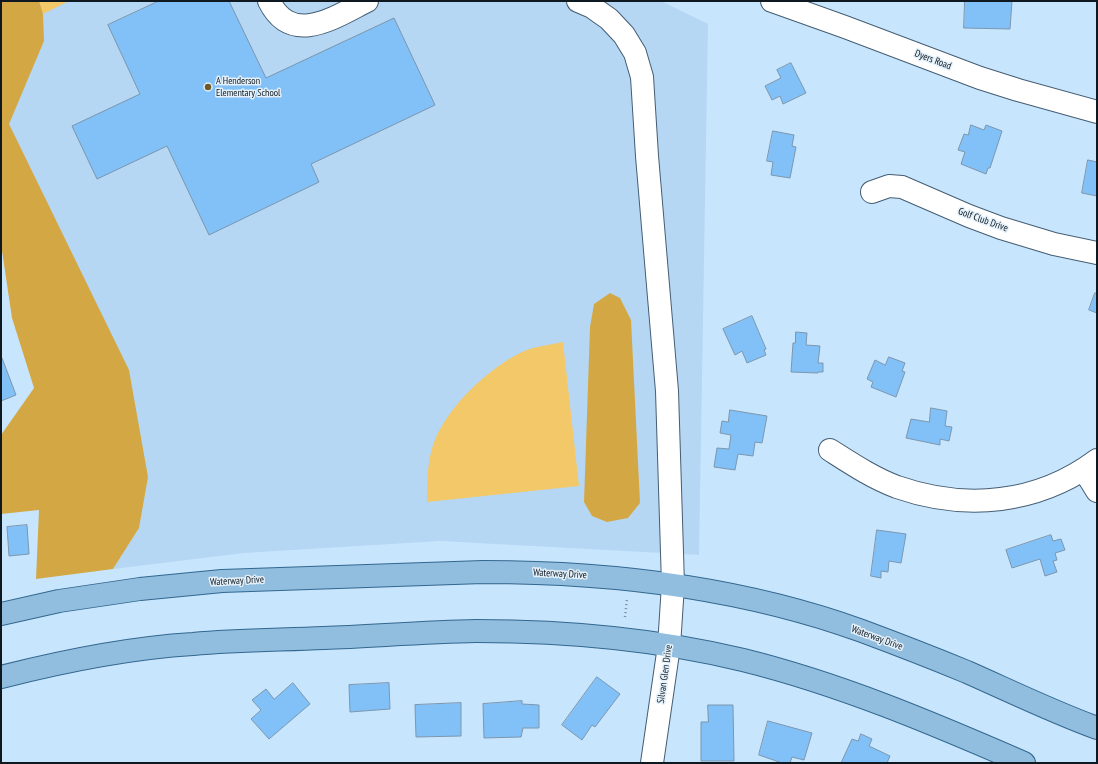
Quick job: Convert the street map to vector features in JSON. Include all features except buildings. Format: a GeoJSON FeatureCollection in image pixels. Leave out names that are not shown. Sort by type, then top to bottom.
{"type":"FeatureCollection","features":[{"type":"Feature","properties":{"kind":"main road","name":"Waterway Drive"},"geometry":{"type":"LineString","coordinates":[[1,614],[59,601],[140,588],[222,581],[483,572],[526,572],[599,576],[673,585],[740,597],[861,631],[966,672],[1097,728]]}},
{"type":"Feature","properties":{"kind":"main road"},"geometry":{"type":"LineString","coordinates":[[1,677],[119,652],[200,643],[476,631],[537,632],[614,638],[741,659],[807,677],[879,702],[947,729],[1024,763]]}},
{"type":"Feature","properties":{"kind":"street"},"geometry":{"type":"LineString","coordinates":[[269,1],[272,8],[282,18],[294,24],[308,26],[322,23],[367,1]]}},
{"type":"Feature","properties":{"kind":"street","name":"Silvan Glen Drive"},"geometry":{"type":"LineString","coordinates":[[578,1],[610,20],[624,35],[635,53],[642,77],[667,391],[673,585],[669,646],[652,763]]}},
{"type":"Feature","properties":{"kind":"street","name":"Dyers Road"},"geometry":{"type":"LineString","coordinates":[[772,1],[980,78],[1097,112]]}},
{"type":"Feature","properties":{"kind":"street","name":"Golf Club Drive"},"geometry":{"type":"LineString","coordinates":[[872,192],[889,186],[902,187],[1001,228],[1054,244],[1097,253]]}},
{"type":"Feature","properties":{"kind":"street"},"geometry":{"type":"LineString","coordinates":[[830,450],[865,472],[896,486],[929,496],[963,500],[997,500],[1028,495],[1056,484],[1090,465],[1097,491]]}},
{"type":"Feature","properties":{"kind":"path"},"geometry":{"type":"LineString","coordinates":[[625,616],[627,597]]}},
{"type":"Feature","properties":{"kind":"shaded area"},"geometry":{"type":"Polygon","coordinates":[[[1,1],[661,1],[708,24],[699,555],[440,541],[244,553],[113,569],[139,528],[27,193],[1,92],[1,1]]]}},
{"type":"Feature","properties":{"kind":"shaded area"},"geometry":{"type":"Polygon","coordinates":[[[1,1],[39,1],[43,14],[44,41],[9,124],[129,370],[148,477],[139,528],[113,569],[36,579],[39,510],[1,514],[1,435],[34,388],[12,318],[1,244],[1,1]]]}},
{"type":"Feature","properties":{"kind":"shaded area"},"geometry":{"type":"Polygon","coordinates":[[[39,1],[69,1],[43,14],[39,1]]]}},
{"type":"Feature","properties":{"kind":"shaded area"},"geometry":{"type":"Polygon","coordinates":[[[610,293],[620,298],[631,320],[640,503],[628,518],[607,522],[592,516],[584,502],[590,327],[594,304],[610,293]]]}},
{"type":"Feature","properties":{"kind":"shaded area"},"geometry":{"type":"Polygon","coordinates":[[[563,342],[579,486],[427,502],[428,466],[433,445],[447,417],[469,391],[495,368],[522,352],[532,348],[563,342]]]}},
{"type":"Feature","properties":{"kind":"place","name":"A Henderson Elementary School"},"geometry":{"type":"Point","coordinates":[208,87]}}]}
